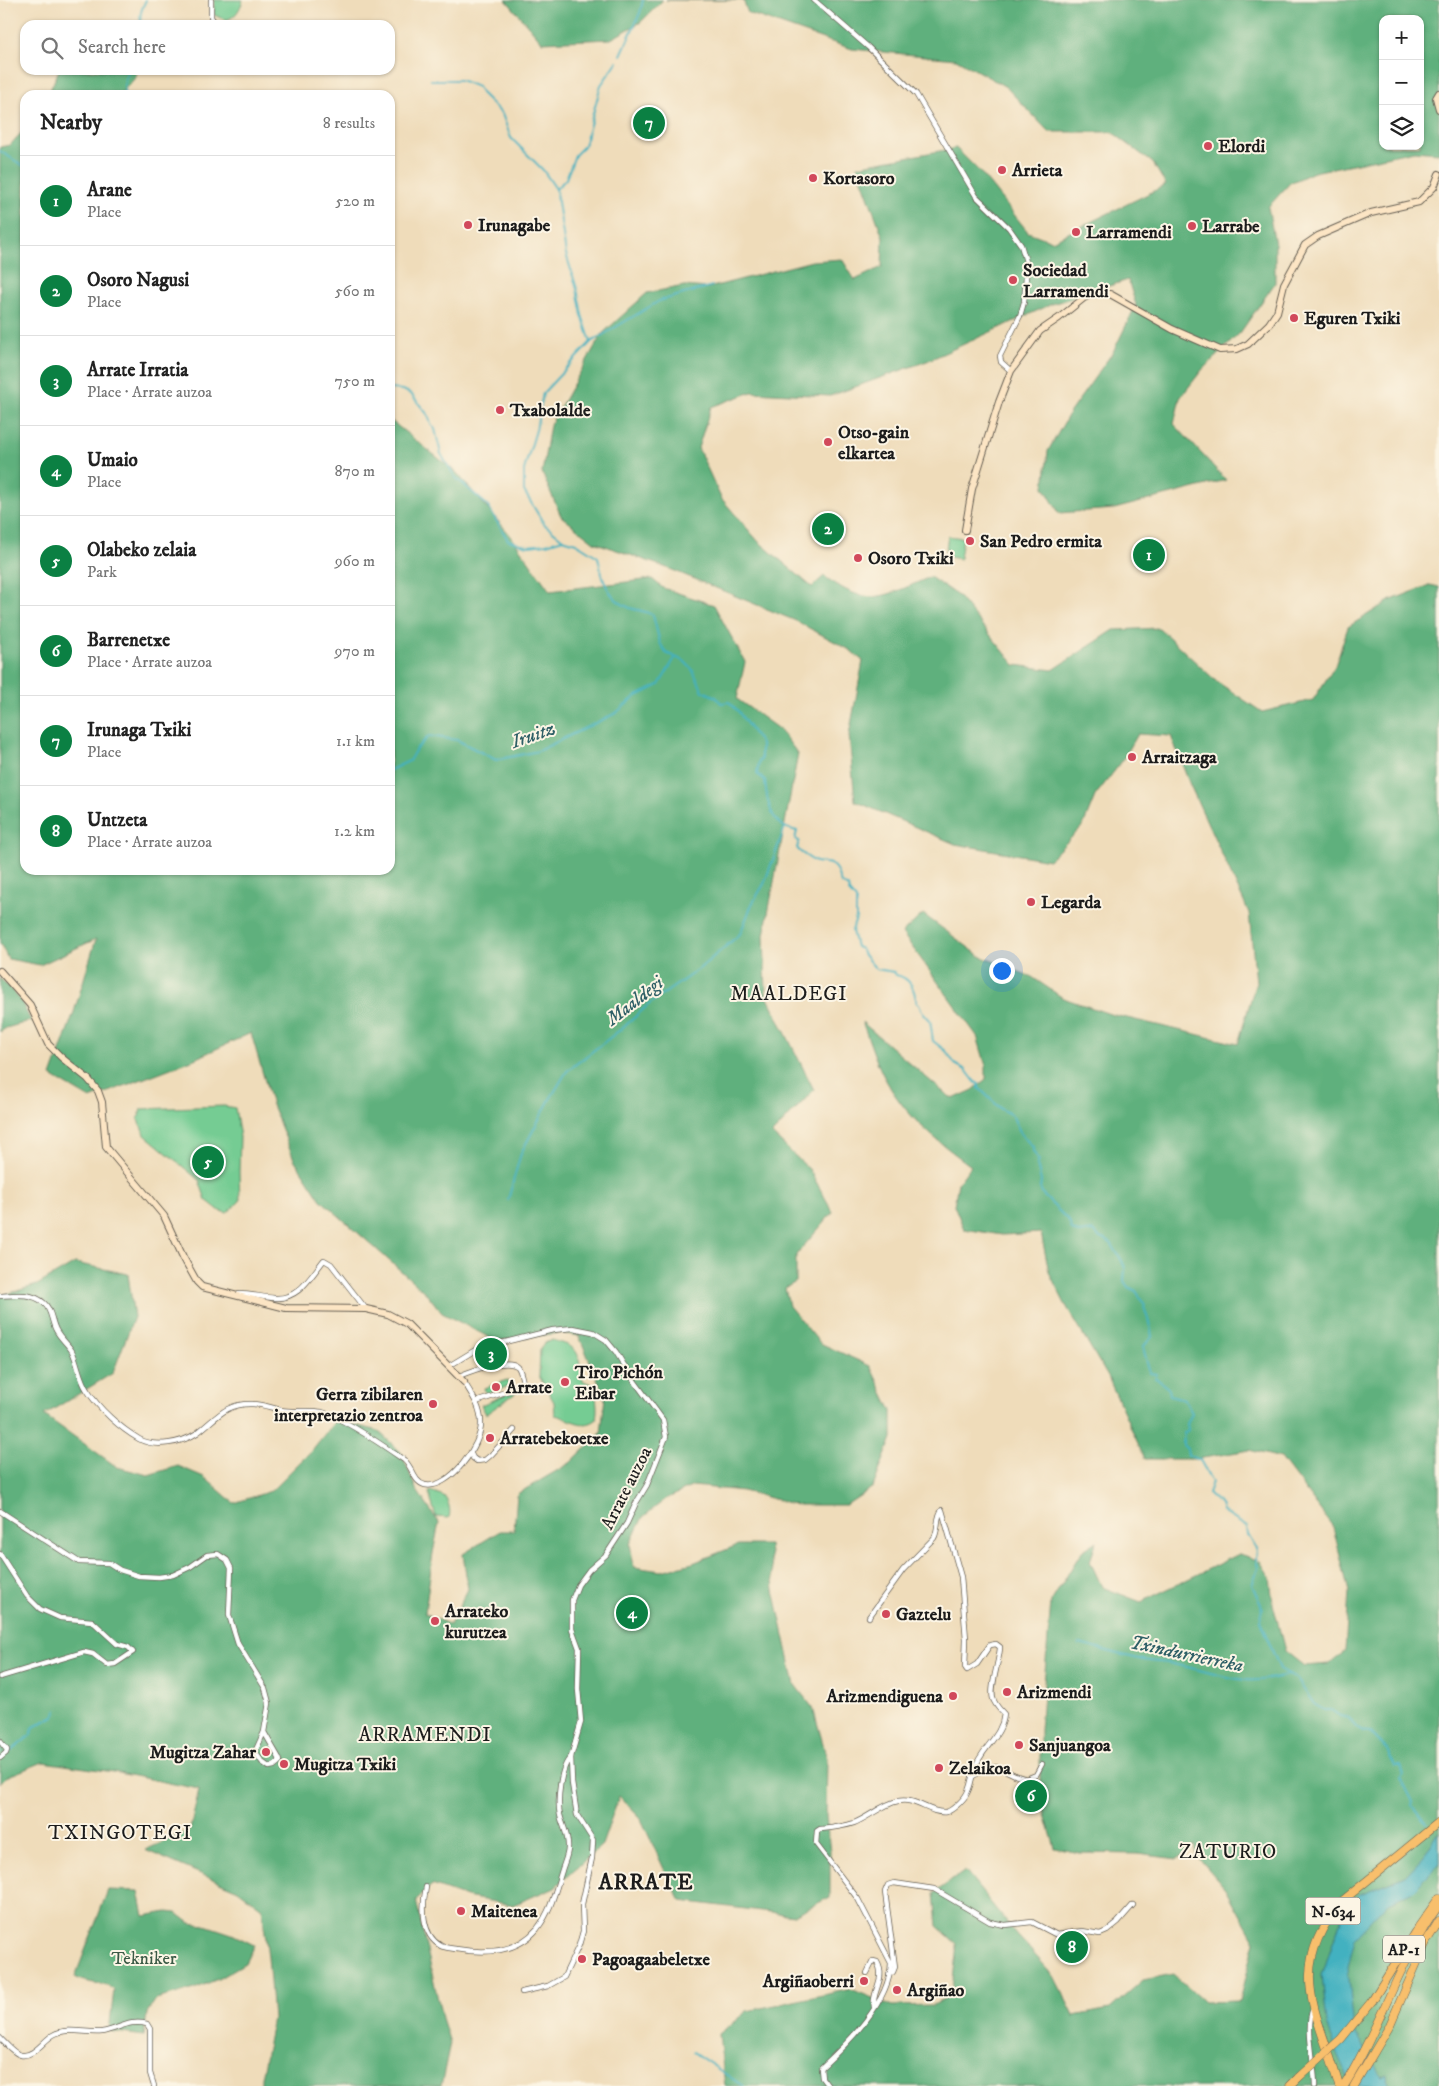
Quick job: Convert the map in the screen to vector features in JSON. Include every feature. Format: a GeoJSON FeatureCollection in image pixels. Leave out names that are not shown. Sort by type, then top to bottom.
{"type":"FeatureCollection","features":[{"type":"Feature","properties":{"kind":"highway","name":"N-634"},"geometry":{"type":"LineString","coordinates":[[1339,2086],[1313,2009],[1310,1970],[1320,1934],[1330,1915],[1354,1890],[1439,1822]]}},
{"type":"Feature","properties":{"kind":"highway","name":"AP-1"},"geometry":{"type":"LineString","coordinates":[[1290,2086],[1341,2039],[1372,2001],[1415,1932],[1439,1898]]}},
{"type":"Feature","properties":{"kind":"highway"},"geometry":{"type":"LineString","coordinates":[[1344,2086],[1411,1954],[1439,1905]]}},
{"type":"Feature","properties":{"kind":"highway","name":"AP-1"},"geometry":{"type":"LineString","coordinates":[[1360,2086],[1388,2033],[1426,1942],[1439,1922]]}},
{"type":"Feature","properties":{"kind":"highway"},"geometry":{"type":"LineString","coordinates":[[1354,2086],[1389,2027]]}},
{"type":"Feature","properties":{"kind":"street"},"geometry":{"type":"LineString","coordinates":[[211,0],[214,20]]}},
{"type":"Feature","properties":{"kind":"street"},"geometry":{"type":"LineString","coordinates":[[814,0],[868,47],[916,94],[935,122],[971,188],[1009,228],[1021,245],[1027,265],[1024,302],[1020,316],[1000,356],[1001,362],[1011,371]]}},
{"type":"Feature","properties":{"kind":"street"},"geometry":{"type":"LineString","coordinates":[[1439,93],[1436,98],[1439,109]]}},
{"type":"Feature","properties":{"kind":"street"},"geometry":{"type":"LineString","coordinates":[[965,530],[972,489],[999,402],[1011,371],[1040,331],[1084,298],[1092,294],[1110,294],[1172,329],[1220,350],[1237,349],[1248,344],[1269,324],[1277,312],[1284,284],[1305,245],[1318,236],[1371,213],[1419,202],[1434,187],[1439,174]]}},
{"type":"Feature","properties":{"kind":"street"},"geometry":{"type":"LineString","coordinates":[[0,972],[30,1005],[48,1044],[88,1079],[98,1091],[102,1102],[106,1146],[164,1216],[197,1282],[209,1290],[286,1308],[366,1309],[388,1314],[407,1324],[459,1376],[480,1409],[482,1424],[472,1456],[443,1481],[431,1485],[423,1484],[417,1480],[411,1467],[403,1460],[364,1434],[326,1414],[311,1410],[285,1411],[252,1404],[237,1405],[224,1410],[189,1436],[162,1444],[147,1442],[123,1428],[87,1390],[72,1351],[56,1331],[50,1312],[44,1303],[26,1296],[0,1296]]}},
{"type":"Feature","properties":{"kind":"street"},"geometry":{"type":"LineString","coordinates":[[232,1295],[244,1294],[274,1298],[290,1297],[302,1289],[324,1260],[331,1264],[366,1309]]}},
{"type":"Feature","properties":{"kind":"street","name":"Arrate auzoa"},"geometry":{"type":"LineString","coordinates":[[449,1366],[477,1349],[553,1330],[573,1328],[593,1332],[606,1340],[616,1352],[630,1375],[663,1420],[666,1437],[647,1485],[606,1555],[589,1570],[578,1585],[572,1600],[572,1629],[579,1648],[578,1689],[581,1722],[571,1757],[575,1807],[577,1815],[593,1840],[593,1852],[582,1904],[580,1945],[564,1977],[548,1986],[522,1992]]}},
{"type":"Feature","properties":{"kind":"street"},"geometry":{"type":"LineString","coordinates":[[459,1376],[479,1368],[500,1364],[511,1364],[517,1366],[520,1370],[523,1383],[520,1388],[476,1402]]}},
{"type":"Feature","properties":{"kind":"street"},"geometry":{"type":"LineString","coordinates":[[472,1456],[477,1461],[485,1460],[514,1430]]}},
{"type":"Feature","properties":{"kind":"street"},"geometry":{"type":"LineString","coordinates":[[828,2086],[822,2078],[821,2068],[850,2041],[881,1997],[891,1963],[871,1921],[845,1880],[820,1851],[815,1838],[817,1831],[853,1823],[898,1801],[910,1801],[937,1812],[948,1812],[965,1797],[975,1768],[982,1755],[999,1733],[1003,1724],[1004,1714],[993,1700],[991,1693],[1000,1660],[1000,1647],[990,1645],[977,1664],[967,1670],[965,1667],[966,1640],[961,1577],[945,1513],[942,1510],[939,1514],[937,1533],[934,1538],[903,1570],[869,1617]]}},
{"type":"Feature","properties":{"kind":"street"},"geometry":{"type":"LineString","coordinates":[[0,1511],[80,1562],[109,1563],[120,1570],[139,1576],[159,1577],[174,1575],[207,1555],[212,1554],[218,1554],[228,1560],[231,1568],[229,1615],[238,1644],[265,1688],[269,1702],[264,1732],[254,1752],[269,1767],[274,1766],[280,1761],[280,1758],[264,1732]]}},
{"type":"Feature","properties":{"kind":"street"},"geometry":{"type":"LineString","coordinates":[[0,1554],[27,1596],[40,1609],[60,1618],[92,1621],[117,1644],[128,1646],[133,1652],[115,1664],[107,1665],[92,1654],[84,1652],[0,1677]]}},
{"type":"Feature","properties":{"kind":"street"},"geometry":{"type":"LineString","coordinates":[[0,1741],[7,1750],[0,1758]]}},
{"type":"Feature","properties":{"kind":"street","name":"Arrate auzoa"},"geometry":{"type":"LineString","coordinates":[[426,1887],[424,1920],[431,1935],[441,1946],[474,1951],[498,1951],[517,1944],[535,1931],[549,1912],[568,1850],[567,1834],[560,1815],[559,1793],[567,1760],[571,1757]]}},
{"type":"Feature","properties":{"kind":"street"},"geometry":{"type":"LineString","coordinates":[[973,1776],[986,1768],[994,1766],[1026,1779],[1036,1775],[1042,1764]]}},
{"type":"Feature","properties":{"kind":"street"},"geometry":{"type":"LineString","coordinates":[[889,1974],[893,1972],[895,1962],[885,1892],[886,1888],[894,1883],[934,1889],[974,1915],[990,1922],[1005,1925],[1032,1922],[1057,1935],[1082,1931],[1100,1934],[1107,1932],[1133,1904]]}},
{"type":"Feature","properties":{"kind":"street"},"geometry":{"type":"LineString","coordinates":[[867,1972],[873,1961],[877,1962],[881,1968],[880,1981],[874,1998],[874,2007]]}},
{"type":"Feature","properties":{"kind":"street"},"geometry":{"type":"LineString","coordinates":[[1313,2009],[1309,2020],[1315,2086]]}},
{"type":"Feature","properties":{"kind":"street"},"geometry":{"type":"LineString","coordinates":[[0,2038],[19,2055],[24,2055],[33,2052],[53,2035],[62,2032],[73,2030],[100,2032],[116,2029],[136,2021],[147,2024],[150,2029],[150,2072],[154,2086]]}},
{"type":"Feature","properties":{"kind":"green space"},"geometry":{"type":"Polygon","coordinates":[[[214,0],[243,0],[237,12],[226,20],[214,15],[214,0]]]}},
{"type":"Feature","properties":{"kind":"green space"},"geometry":{"type":"Polygon","coordinates":[[[506,0],[663,0],[641,22],[611,39],[542,42],[506,0]]]}},
{"type":"Feature","properties":{"kind":"green space"},"geometry":{"type":"Polygon","coordinates":[[[743,0],[1439,0],[1439,153],[1414,151],[1314,172],[1290,183],[1268,207],[1275,244],[1275,283],[1240,333],[1202,370],[1180,398],[1174,424],[1226,480],[1114,509],[1059,513],[1044,487],[1048,451],[1070,412],[1113,352],[1136,305],[1128,280],[1052,304],[927,361],[830,396],[752,392],[711,407],[698,448],[721,498],[758,541],[812,587],[824,576],[853,593],[876,596],[900,590],[930,577],[958,596],[1015,665],[1053,670],[1114,630],[1159,628],[1216,681],[1262,712],[1313,700],[1335,666],[1348,627],[1389,601],[1430,585],[1439,587],[1439,2086],[725,2086],[719,2034],[747,2011],[851,1989],[892,2006],[933,2005],[951,1997],[957,1944],[937,1926],[934,1893],[965,1871],[1017,1935],[1054,1976],[1074,2016],[1110,2009],[1143,1980],[1173,1974],[1204,2002],[1240,2001],[1255,1941],[1226,1889],[1196,1855],[1194,1845],[1178,1859],[1137,1854],[1080,1853],[1055,1848],[1040,1797],[1040,1730],[1051,1602],[1082,1551],[1097,1541],[1090,1561],[1102,1587],[1141,1602],[1239,1554],[1260,1561],[1270,1577],[1273,1604],[1285,1651],[1304,1666],[1330,1664],[1345,1651],[1349,1592],[1333,1527],[1281,1458],[1249,1450],[1197,1459],[1145,1459],[1108,1377],[1065,1304],[1049,1272],[1041,1233],[1002,1235],[964,1229],[954,1205],[958,1183],[971,1166],[935,1138],[904,1107],[883,1075],[862,1022],[953,1099],[973,1090],[986,1079],[986,1066],[977,1036],[902,933],[923,914],[980,956],[1032,977],[1063,998],[1110,1014],[1238,1044],[1256,982],[1249,913],[1190,785],[1171,736],[1138,734],[1123,760],[1095,796],[1083,826],[1049,860],[955,844],[855,801],[849,735],[863,661],[850,650],[796,621],[670,569],[594,542],[561,516],[542,473],[550,425],[602,334],[647,293],[684,286],[708,288],[812,261],[842,259],[855,280],[882,267],[883,237],[857,166],[956,148],[980,172],[1028,232],[1052,241],[1166,185],[1153,163],[1112,132],[1049,132],[1006,87],[956,59],[852,49],[748,13],[743,0]]]}},
{"type":"Feature","properties":{"kind":"green space"},"geometry":{"type":"Polygon","coordinates":[[[57,75],[136,75],[124,90],[50,90],[57,75]]]}},
{"type":"Feature","properties":{"kind":"green space"},"geometry":{"type":"Polygon","coordinates":[[[20,134],[20,875],[395,875],[395,424],[456,472],[511,536],[550,591],[652,579],[663,588],[714,605],[745,662],[737,699],[780,730],[798,754],[764,935],[766,994],[814,1090],[772,1134],[809,1169],[833,1212],[796,1255],[796,1282],[785,1288],[789,1306],[820,1343],[870,1366],[892,1411],[892,1438],[873,1487],[846,1505],[797,1505],[743,1491],[693,1486],[666,1499],[643,1517],[630,1544],[634,1567],[661,1571],[693,1563],[738,1545],[769,1545],[774,1590],[795,1685],[813,1708],[827,1758],[826,1816],[830,1852],[830,1897],[794,1915],[681,1901],[641,1819],[619,1796],[602,1845],[555,1887],[513,1905],[466,1897],[432,1885],[416,1900],[442,2018],[450,2043],[441,2086],[261,2086],[273,2018],[262,1908],[238,1890],[145,1850],[190,1830],[199,1789],[114,1772],[43,1762],[6,1777],[0,1783],[0,1296],[37,1285],[75,1263],[128,1274],[134,1317],[113,1373],[44,1415],[117,1467],[148,1475],[178,1466],[204,1477],[234,1503],[271,1491],[312,1450],[336,1420],[378,1431],[401,1452],[416,1489],[439,1523],[425,1613],[450,1625],[468,1589],[463,1554],[500,1531],[514,1531],[517,1494],[570,1463],[601,1433],[605,1397],[579,1336],[560,1333],[496,1341],[442,1313],[428,1295],[321,1200],[294,1159],[272,1105],[251,1033],[192,1060],[90,1099],[51,1076],[74,1012],[96,939],[40,965],[8,959],[0,943],[0,147],[10,145],[20,134]]]}},
{"type":"Feature","properties":{"kind":"green space"},"geometry":{"type":"Polygon","coordinates":[[[948,536],[963,538],[960,559],[945,556],[948,536]]]}},
{"type":"Feature","properties":{"kind":"green space"},"geometry":{"type":"Polygon","coordinates":[[[0,978],[20,999],[31,1021],[6,1028],[0,1032],[0,978]]]}},
{"type":"Feature","properties":{"kind":"green space"},"geometry":{"type":"Polygon","coordinates":[[[224,1106],[235,1108],[240,1137],[240,1201],[227,1213],[220,1211],[206,1200],[199,1180],[145,1135],[138,1120],[141,1109],[224,1106]]]}},
{"type":"Feature","properties":{"kind":"green space","name":"Tiro Pichón Eibar"},"geometry":{"type":"Polygon","coordinates":[[[552,1340],[574,1349],[579,1358],[583,1381],[592,1384],[597,1411],[596,1420],[591,1423],[581,1424],[555,1415],[554,1402],[539,1376],[540,1349],[545,1343],[552,1340]]]}},
{"type":"Feature","properties":{"kind":"green space","name":"Arrate"},"geometry":{"type":"Polygon","coordinates":[[[507,1380],[509,1386],[486,1394],[484,1388],[507,1380]]]}},
{"type":"Feature","properties":{"kind":"green space","name":"Arrate"},"geometry":{"type":"Polygon","coordinates":[[[520,1390],[486,1414],[481,1405],[520,1390]]]}},
{"type":"Feature","properties":{"kind":"green space"},"geometry":{"type":"Polygon","coordinates":[[[430,1491],[444,1496],[449,1507],[449,1518],[436,1517],[430,1491]]]}},
{"type":"Feature","properties":{"kind":"green space","name":"Tekniker"},"geometry":{"type":"Polygon","coordinates":[[[108,1890],[139,1891],[144,1916],[167,1912],[177,1913],[190,1923],[205,1925],[232,1934],[254,1945],[245,1963],[218,1979],[194,1989],[156,1999],[147,2013],[144,2036],[109,2031],[114,1990],[105,1985],[75,1977],[108,1890]]]}},
{"type":"Feature","properties":{"kind":"water"},"geometry":{"type":"Polygon","coordinates":[[[1439,1832],[1439,1864],[1411,1892],[1389,1902],[1355,1938],[1348,1967],[1354,2031],[1382,2076],[1388,2073],[1389,2086],[1352,2086],[1327,2025],[1322,1975],[1331,1948],[1345,1909],[1360,1894],[1405,1876],[1423,1857],[1439,1832]]]}},
{"type":"Feature","properties":{"kind":"waterway"},"geometry":{"type":"LineString","coordinates":[[141,20],[140,16],[146,0]]}},
{"type":"Feature","properties":{"kind":"waterway"},"geometry":{"type":"LineString","coordinates":[[621,55],[640,13],[643,0]]}},
{"type":"Feature","properties":{"kind":"waterway"},"geometry":{"type":"LineString","coordinates":[[617,62],[601,85],[584,146],[575,155],[566,179],[556,189],[566,254],[591,342],[543,393],[536,430],[524,470],[524,491],[544,524],[563,539],[576,543],[598,557],[601,573],[607,587],[616,599],[630,608],[653,615],[660,643],[666,653],[684,661],[692,669],[703,691],[716,697],[721,703],[729,702],[738,711],[761,744],[761,760],[759,761],[757,774],[765,780],[766,793],[772,813],[780,824],[797,831],[795,839],[799,841],[797,848],[800,852],[816,862],[829,864],[835,868],[841,883],[848,887],[849,892],[856,900],[856,918],[852,931],[856,947],[861,949],[876,969],[894,972],[908,981],[913,989],[917,1003],[930,1020],[933,1041],[946,1051],[955,1064],[966,1070],[975,1082],[979,1084],[979,1088],[1001,1109],[1012,1115],[1021,1134],[1033,1147],[1033,1151],[1039,1161],[1037,1165],[1041,1181],[1040,1188],[1044,1196],[1069,1221],[1072,1230],[1078,1233],[1094,1231],[1100,1238],[1111,1243],[1125,1268],[1124,1281],[1128,1287],[1136,1291],[1145,1305],[1152,1337],[1143,1347],[1150,1373],[1156,1374],[1156,1378],[1169,1389],[1170,1395],[1184,1399],[1192,1413],[1187,1424],[1188,1430],[1184,1433],[1183,1445],[1187,1449],[1188,1455],[1200,1460],[1212,1482],[1208,1493],[1221,1505],[1223,1512],[1247,1527],[1248,1535],[1257,1550],[1258,1568],[1252,1585],[1263,1609],[1260,1621],[1280,1669],[1296,1678],[1314,1704],[1324,1710],[1331,1710],[1340,1716],[1349,1718],[1355,1726],[1370,1732],[1390,1753],[1395,1766],[1400,1766],[1403,1775],[1401,1778],[1413,1802],[1412,1806],[1427,1823]]}},
{"type":"Feature","properties":{"kind":"waterway"},"geometry":{"type":"LineString","coordinates":[[124,90],[127,75]]}},
{"type":"Feature","properties":{"kind":"waterway"},"geometry":{"type":"LineString","coordinates":[[431,80],[460,80],[478,87],[481,93],[502,114],[511,138],[543,170],[556,189]]}},
{"type":"Feature","properties":{"kind":"waterway"},"geometry":{"type":"LineString","coordinates":[[0,151],[20,164]]}},
{"type":"Feature","properties":{"kind":"waterway"},"geometry":{"type":"LineString","coordinates":[[591,342],[659,301],[712,286]]}},
{"type":"Feature","properties":{"kind":"waterway"},"geometry":{"type":"LineString","coordinates":[[395,389],[403,390],[411,394],[428,415],[435,429],[441,454],[455,477],[487,505],[508,540],[528,546],[546,544],[563,539]]}},
{"type":"Feature","properties":{"kind":"waterway","name":"Iruitz"},"geometry":{"type":"LineString","coordinates":[[395,768],[409,761],[416,749],[429,736],[457,740],[496,760],[538,751],[616,713],[635,697],[659,685],[675,658]]}},
{"type":"Feature","properties":{"kind":"waterway","name":"Maaldegi"},"geometry":{"type":"LineString","coordinates":[[508,1200],[521,1153],[567,1071],[625,1026],[648,1005],[699,969],[740,934],[752,904],[764,884],[785,827]]}},
{"type":"Feature","properties":{"kind":"waterway","name":"Txindurrierreka"},"geometry":{"type":"LineString","coordinates":[[1079,1644],[1143,1660],[1173,1664],[1245,1680],[1259,1680],[1289,1674]]}},
{"type":"Feature","properties":{"kind":"waterway"},"geometry":{"type":"LineString","coordinates":[[11,1751],[31,1735],[32,1728],[54,1716],[57,1710]]}},
{"type":"Feature","properties":{"kind":"waterway"},"geometry":{"type":"LineString","coordinates":[[693,2052],[743,2086]]}},
{"type":"Feature","properties":{"kind":"place","name":"Irunaga Txiki"},"geometry":{"type":"Point","coordinates":[649,123]}},
{"type":"Feature","properties":{"kind":"place","name":"Elordi"},"geometry":{"type":"Point","coordinates":[1208,146]}},
{"type":"Feature","properties":{"kind":"place","name":"Arrieta"},"geometry":{"type":"Point","coordinates":[1002,170]}},
{"type":"Feature","properties":{"kind":"place","name":"Kortasoro"},"geometry":{"type":"Point","coordinates":[813,178]}},
{"type":"Feature","properties":{"kind":"place","name":"Irunagabe"},"geometry":{"type":"Point","coordinates":[468,225]}},
{"type":"Feature","properties":{"kind":"place","name":"Larrabe"},"geometry":{"type":"Point","coordinates":[1192,226]}},
{"type":"Feature","properties":{"kind":"place","name":"Larramendi"},"geometry":{"type":"Point","coordinates":[1076,232]}},
{"type":"Feature","properties":{"kind":"place","name":"Sociedad Larramendi"},"geometry":{"type":"Point","coordinates":[1013,280]}},
{"type":"Feature","properties":{"kind":"place","name":"Eguren Txiki"},"geometry":{"type":"Point","coordinates":[1294,318]}},
{"type":"Feature","properties":{"kind":"place","name":"Txabolalde"},"geometry":{"type":"Point","coordinates":[500,410]}},
{"type":"Feature","properties":{"kind":"place","name":"Otso-gain elkartea"},"geometry":{"type":"Point","coordinates":[828,442]}},
{"type":"Feature","properties":{"kind":"place","name":"Osoro Nagusi"},"geometry":{"type":"Point","coordinates":[828,529]}},
{"type":"Feature","properties":{"kind":"place","name":"San Pedro ermita"},"geometry":{"type":"Point","coordinates":[970,541]}},
{"type":"Feature","properties":{"kind":"place","name":"Arane"},"geometry":{"type":"Point","coordinates":[1149,555]}},
{"type":"Feature","properties":{"kind":"place","name":"Osoro Txiki"},"geometry":{"type":"Point","coordinates":[858,558]}},
{"type":"Feature","properties":{"kind":"place","name":"Arraitzaga"},"geometry":{"type":"Point","coordinates":[1132,757]}},
{"type":"Feature","properties":{"kind":"place","name":"Legarda"},"geometry":{"type":"Point","coordinates":[1031,902]}},
{"type":"Feature","properties":{"kind":"place","name":"Olabeko zelaia"},"geometry":{"type":"Point","coordinates":[208,1162]}},
{"type":"Feature","properties":{"kind":"place","name":"Arrate Irratia"},"geometry":{"type":"Point","coordinates":[491,1354]}},
{"type":"Feature","properties":{"kind":"place","name":"Tiro Pichón Eibar"},"geometry":{"type":"Point","coordinates":[565,1382]}},
{"type":"Feature","properties":{"kind":"place","name":"Arrate"},"geometry":{"type":"Point","coordinates":[496,1387]}},
{"type":"Feature","properties":{"kind":"place","name":"Gerra zibilaren interpretazio zentroa"},"geometry":{"type":"Point","coordinates":[433,1404]}},
{"type":"Feature","properties":{"kind":"place","name":"Arratebekoetxe"},"geometry":{"type":"Point","coordinates":[490,1438]}},
{"type":"Feature","properties":{"kind":"place","name":"Umaio"},"geometry":{"type":"Point","coordinates":[632,1613]}},
{"type":"Feature","properties":{"kind":"place","name":"Gaztelu"},"geometry":{"type":"Point","coordinates":[886,1614]}},
{"type":"Feature","properties":{"kind":"place","name":"Arrateko kurutzea"},"geometry":{"type":"Point","coordinates":[435,1621]}},
{"type":"Feature","properties":{"kind":"place","name":"Arizmendi"},"geometry":{"type":"Point","coordinates":[1007,1692]}},
{"type":"Feature","properties":{"kind":"place","name":"Arizmendiguena"},"geometry":{"type":"Point","coordinates":[953,1696]}},
{"type":"Feature","properties":{"kind":"place","name":"Sanjuangoa"},"geometry":{"type":"Point","coordinates":[1019,1745]}},
{"type":"Feature","properties":{"kind":"place","name":"Mugitza Zahar"},"geometry":{"type":"Point","coordinates":[266,1752]}},
{"type":"Feature","properties":{"kind":"place","name":"Mugitza Txiki"},"geometry":{"type":"Point","coordinates":[284,1764]}},
{"type":"Feature","properties":{"kind":"place","name":"Zelaikoa"},"geometry":{"type":"Point","coordinates":[939,1768]}},
{"type":"Feature","properties":{"kind":"place","name":"Barrenetxe"},"geometry":{"type":"Point","coordinates":[1031,1796]}},
{"type":"Feature","properties":{"kind":"place","name":"Maitenea"},"geometry":{"type":"Point","coordinates":[461,1911]}},
{"type":"Feature","properties":{"kind":"place","name":"Untzeta"},"geometry":{"type":"Point","coordinates":[1072,1947]}},
{"type":"Feature","properties":{"kind":"place","name":"Pagoagaabeletxe"},"geometry":{"type":"Point","coordinates":[582,1959]}},
{"type":"Feature","properties":{"kind":"place","name":"Argiñaoberri"},"geometry":{"type":"Point","coordinates":[864,1981]}},
{"type":"Feature","properties":{"kind":"place","name":"Argiñao"},"geometry":{"type":"Point","coordinates":[897,1990]}},
{"type":"Feature","properties":{"kind":"district","name":"MAALDEGI"},"geometry":{"type":"Point","coordinates":[789,993]}},
{"type":"Feature","properties":{"kind":"district","name":"ARRAMENDI"},"geometry":{"type":"Point","coordinates":[425,1734]}},
{"type":"Feature","properties":{"kind":"district","name":"TXINGOTEGI"},"geometry":{"type":"Point","coordinates":[120,1832]}},
{"type":"Feature","properties":{"kind":"district","name":"ZATURIO"},"geometry":{"type":"Point","coordinates":[1228,1851]}},
{"type":"Feature","properties":{"kind":"district","name":"ARRATE"},"geometry":{"type":"Point","coordinates":[646,1881]}}]}
